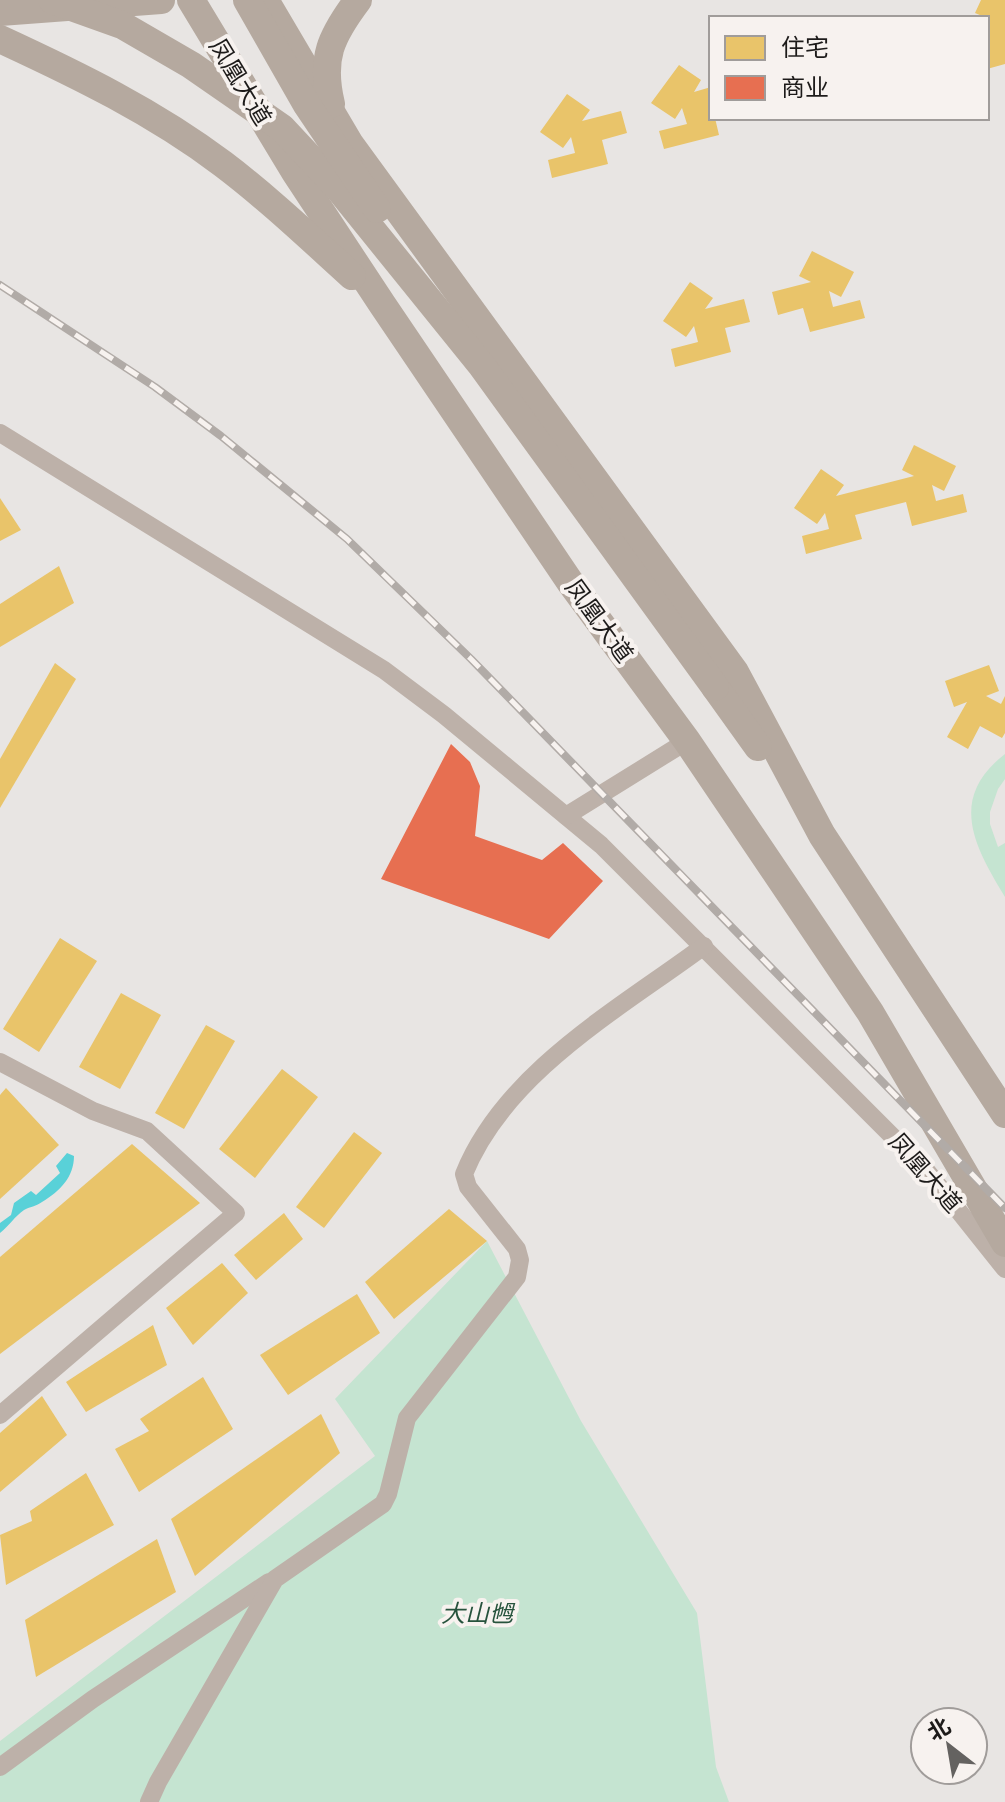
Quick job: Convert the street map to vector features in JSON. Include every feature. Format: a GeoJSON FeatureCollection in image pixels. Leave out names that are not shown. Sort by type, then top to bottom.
{"type":"FeatureCollection","features":[{"type":"Feature","properties":{"kind":"main road"},"geometry":{"type":"LineString","coordinates":[[52,0],[122,25],[217,82],[282,128],[339,189],[482,366]]}},
{"type":"Feature","properties":{"kind":"main road"},"geometry":{"type":"LineString","coordinates":[[0,12],[161,0]]}},
{"type":"Feature","properties":{"kind":"main road","name":"凤凰大道"},"geometry":{"type":"LineString","coordinates":[[191,0],[295,172],[382,304],[570,582],[687,741],[870,1012],[1005,1243]]}},
{"type":"Feature","properties":{"kind":"main road"},"geometry":{"type":"LineString","coordinates":[[247,0],[307,105],[482,366],[822,835],[1005,1114]]}},
{"type":"Feature","properties":{"kind":"main road"},"geometry":{"type":"LineString","coordinates":[[265,0],[342,132],[735,672],[822,835]]}},
{"type":"Feature","properties":{"kind":"main road"},"geometry":{"type":"LineString","coordinates":[[342,132],[326,86],[327,54],[336,30],[358,0]]}},
{"type":"Feature","properties":{"kind":"main road"},"geometry":{"type":"LineString","coordinates":[[0,39],[125,100],[175,130],[225,165],[382,304]]}},
{"type":"Feature","properties":{"kind":"main road"},"geometry":{"type":"LineString","coordinates":[[295,172],[294,154],[304,144],[342,132]]}},
{"type":"Feature","properties":{"kind":"street","name":"凤凰大道"},"geometry":{"type":"LineString","coordinates":[[0,433],[384,670],[444,715],[601,845],[926,1170],[1005,1269]]}},
{"type":"Feature","properties":{"kind":"street"},"geometry":{"type":"LineString","coordinates":[[566,816],[687,741]]}},
{"type":"Feature","properties":{"kind":"street"},"geometry":{"type":"LineString","coordinates":[[0,1767],[93,1699],[383,1504],[407,1418],[517,1277],[520,1260],[517,1249],[468,1187],[464,1174],[491,1123],[552,1056],[704,946]]}},
{"type":"Feature","properties":{"kind":"street"},"geometry":{"type":"LineString","coordinates":[[0,1062],[93,1111],[147,1131],[236,1213],[0,1415]]}},
{"type":"Feature","properties":{"kind":"street"},"geometry":{"type":"LineString","coordinates":[[149,1802],[275,1579]]}},
{"type":"Feature","properties":{"kind":"green space"},"geometry":{"type":"Polygon","coordinates":[[[1005,754],[1005,779],[990,812],[990,824],[998,847],[1005,843],[1005,897],[977,842],[972,824],[972,806],[976,788],[987,771],[1005,754]]]}},
{"type":"Feature","properties":{"kind":"green space","name":"大山乸"},"geometry":{"type":"Polygon","coordinates":[[[487,1241],[581,1421],[697,1613],[716,1767],[729,1802],[0,1802],[0,1741],[375,1456],[335,1399],[487,1241]]]}},
{"type":"Feature","properties":{"kind":"water"},"geometry":{"type":"Polygon","coordinates":[[[67,1153],[74,1156],[72,1170],[65,1183],[49,1198],[21,1212],[0,1233],[0,1223],[11,1215],[14,1203],[31,1191],[36,1195],[60,1173],[56,1166],[67,1153]]]}},
{"type":"Feature","properties":{"kind":"building: 住宅"},"geometry":{"type":"Polygon","coordinates":[[[981,0],[1005,0],[1005,64],[989,68],[989,16],[975,13],[981,0]]]}},
{"type":"Feature","properties":{"kind":"building: 住宅"},"geometry":{"type":"Polygon","coordinates":[[[679,65],[701,80],[694,92],[709,88],[709,120],[715,120],[719,135],[664,149],[659,131],[687,124],[682,108],[675,119],[651,103],[679,65]]]}},
{"type":"Feature","properties":{"kind":"building: 住宅"},"geometry":{"type":"Polygon","coordinates":[[[567,94],[590,110],[582,121],[621,111],[627,133],[602,140],[608,164],[552,178],[548,160],[575,153],[571,137],[563,148],[540,132],[567,94]]]}},
{"type":"Feature","properties":{"kind":"building: 住宅"},"geometry":{"type":"Polygon","coordinates":[[[812,251],[854,272],[841,297],[829,291],[833,307],[860,300],[865,318],[810,332],[803,308],[778,315],[772,292],[811,282],[799,276],[812,251]]]}},
{"type":"Feature","properties":{"kind":"building: 住宅"},"geometry":{"type":"Polygon","coordinates":[[[690,282],[713,298],[705,309],[744,299],[750,322],[725,328],[731,352],[675,367],[671,349],[698,342],[694,326],[686,337],[663,321],[690,282]]]}},
{"type":"Feature","properties":{"kind":"building: 住宅"},"geometry":{"type":"Polygon","coordinates":[[[914,445],[956,466],[944,491],[932,485],[936,501],[963,494],[967,512],[912,526],[906,502],[855,515],[862,539],[806,554],[802,536],[829,529],[825,513],[817,524],[794,508],[821,469],[844,485],[836,496],[914,476],[902,470],[914,445]]]}},
{"type":"Feature","properties":{"kind":"building: 住宅"},"geometry":{"type":"Polygon","coordinates":[[[0,498],[21,530],[0,541],[0,498]]]}},
{"type":"Feature","properties":{"kind":"building: 住宅"},"geometry":{"type":"Polygon","coordinates":[[[59,566],[74,603],[0,647],[0,604],[59,566]]]}},
{"type":"Feature","properties":{"kind":"building: 住宅"},"geometry":{"type":"Polygon","coordinates":[[[55,663],[76,679],[0,808],[0,759],[55,663]]]}},
{"type":"Feature","properties":{"kind":"building: 住宅"},"geometry":{"type":"Polygon","coordinates":[[[989,665],[999,691],[986,696],[1001,704],[1005,696],[1005,733],[1002,738],[980,726],[968,749],[947,737],[967,702],[954,707],[945,681],[989,665]]]}},
{"type":"Feature","properties":{"kind":"building: 住宅"},"geometry":{"type":"Polygon","coordinates":[[[60,938],[97,961],[39,1052],[3,1029],[60,938]]]}},
{"type":"Feature","properties":{"kind":"building: 住宅"},"geometry":{"type":"Polygon","coordinates":[[[121,993],[161,1015],[120,1089],[79,1067],[121,993]]]}},
{"type":"Feature","properties":{"kind":"building: 住宅"},"geometry":{"type":"Polygon","coordinates":[[[206,1025],[235,1041],[184,1129],[155,1113],[206,1025]]]}},
{"type":"Feature","properties":{"kind":"building: 住宅"},"geometry":{"type":"Polygon","coordinates":[[[282,1069],[318,1097],[255,1178],[219,1149],[282,1069]]]}},
{"type":"Feature","properties":{"kind":"building: 住宅"},"geometry":{"type":"Polygon","coordinates":[[[6,1088],[59,1145],[0,1199],[0,1095],[6,1088]]]}},
{"type":"Feature","properties":{"kind":"building: 住宅"},"geometry":{"type":"Polygon","coordinates":[[[354,1132],[382,1153],[324,1228],[296,1207],[354,1132]]]}},
{"type":"Feature","properties":{"kind":"building: 住宅"},"geometry":{"type":"Polygon","coordinates":[[[132,1144],[200,1203],[0,1354],[0,1257],[132,1144]]]}},
{"type":"Feature","properties":{"kind":"building: 住宅"},"geometry":{"type":"Polygon","coordinates":[[[449,1209],[487,1241],[394,1319],[365,1282],[449,1209]]]}},
{"type":"Feature","properties":{"kind":"building: 住宅"},"geometry":{"type":"Polygon","coordinates":[[[284,1213],[303,1239],[256,1280],[234,1255],[284,1213]]]}},
{"type":"Feature","properties":{"kind":"building: 住宅"},"geometry":{"type":"Polygon","coordinates":[[[222,1263],[248,1293],[193,1345],[166,1308],[222,1263]]]}},
{"type":"Feature","properties":{"kind":"building: 住宅"},"geometry":{"type":"Polygon","coordinates":[[[357,1294],[380,1333],[288,1395],[260,1355],[357,1294]]]}},
{"type":"Feature","properties":{"kind":"building: 住宅"},"geometry":{"type":"Polygon","coordinates":[[[153,1325],[167,1365],[86,1412],[66,1382],[153,1325]]]}},
{"type":"Feature","properties":{"kind":"building: 住宅"},"geometry":{"type":"Polygon","coordinates":[[[203,1377],[233,1429],[139,1492],[115,1449],[149,1431],[140,1419],[203,1377]]]}},
{"type":"Feature","properties":{"kind":"building: 住宅"},"geometry":{"type":"Polygon","coordinates":[[[42,1396],[67,1435],[0,1492],[0,1433],[42,1396]]]}},
{"type":"Feature","properties":{"kind":"building: 住宅"},"geometry":{"type":"Polygon","coordinates":[[[321,1414],[340,1453],[195,1576],[171,1519],[321,1414]]]}},
{"type":"Feature","properties":{"kind":"building: 住宅"},"geometry":{"type":"Polygon","coordinates":[[[86,1473],[114,1525],[6,1585],[0,1535],[32,1521],[30,1511],[86,1473]]]}},
{"type":"Feature","properties":{"kind":"building: 住宅"},"geometry":{"type":"Polygon","coordinates":[[[157,1539],[176,1592],[36,1677],[25,1620],[157,1539]]]}},
{"type":"Feature","properties":{"kind":"building: 商业"},"geometry":{"type":"Polygon","coordinates":[[[451,744],[470,762],[480,786],[475,836],[542,860],[563,843],[603,881],[549,939],[381,879],[451,744]]]}},
{"type":"Feature","properties":{"kind":"railway"},"geometry":{"type":"LineString","coordinates":[[0,285],[155,387],[221,436],[347,539],[471,659],[1005,1208]]}}]}
